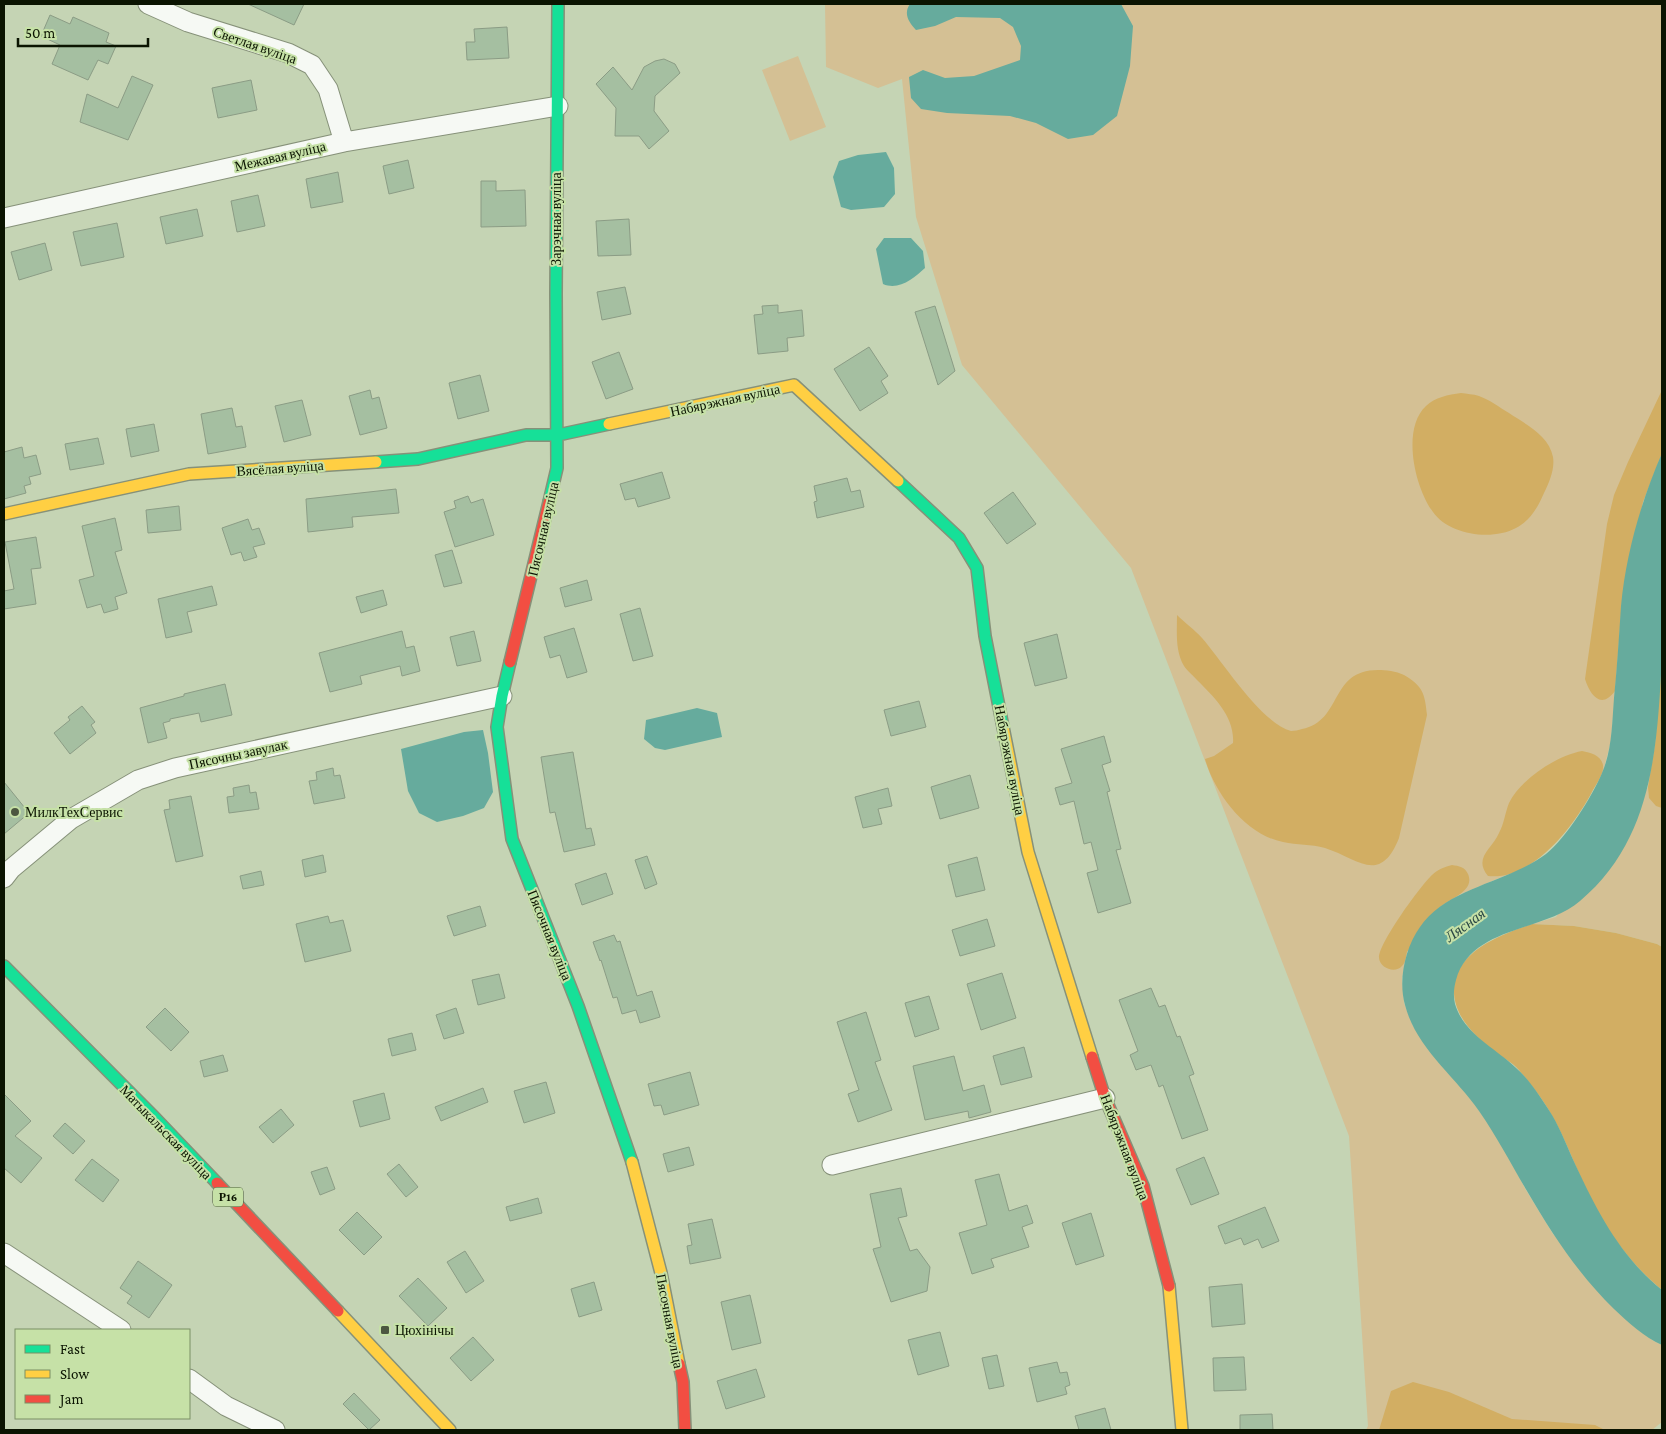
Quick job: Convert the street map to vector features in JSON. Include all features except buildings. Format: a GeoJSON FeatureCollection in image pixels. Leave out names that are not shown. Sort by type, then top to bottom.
{"type":"FeatureCollection","features":[{"type":"Feature","properties":{"kind":"street","name":"Светлая вуліца"},"geometry":{"type":"LineString","coordinates":[[148,4],[188,22],[288,53],[312,65],[328,89],[344,142]]}},
{"type":"Feature","properties":{"kind":"street","name":"Зарэчная вуліца"},"geometry":{"type":"LineString","coordinates":[[558,4],[556,274],[558,435]]}},
{"type":"Feature","properties":{"kind":"street","name":"Межавая вуліца"},"geometry":{"type":"LineString","coordinates":[[4,218],[344,142],[558,106]]}},
{"type":"Feature","properties":{"kind":"street","name":"Набярэжная вуліца"},"geometry":{"type":"LineString","coordinates":[[558,435],[794,385],[959,538],[977,568],[985,636],[1028,852],[1105,1098],[1143,1186],[1170,1291],[1182,1430]]}},
{"type":"Feature","properties":{"kind":"street","name":"Вясёлая вуліца"},"geometry":{"type":"LineString","coordinates":[[4,514],[189,474],[418,459],[526,435],[558,435]]}},
{"type":"Feature","properties":{"kind":"street","name":"Пясочная вуліца"},"geometry":{"type":"LineString","coordinates":[[558,435],[557,468],[502,696],[497,727],[512,839],[578,1006],[629,1152],[663,1282],[683,1382],[684,1430]]}},
{"type":"Feature","properties":{"kind":"street","name":"Пясочны завулак"},"geometry":{"type":"LineString","coordinates":[[4,878],[11,869],[71,819],[138,780],[175,768],[502,696]]}},
{"type":"Feature","properties":{"kind":"street","name":"Матыкальская вуліца"},"geometry":{"type":"LineString","coordinates":[[4,966],[153,1116],[450,1430]]}},
{"type":"Feature","properties":{"kind":"street"},"geometry":{"type":"LineString","coordinates":[[832,1165],[1105,1098]]}},
{"type":"Feature","properties":{"kind":"street"},"geometry":{"type":"LineString","coordinates":[[4,1253],[119,1329]]}},
{"type":"Feature","properties":{"kind":"street"},"geometry":{"type":"LineString","coordinates":[[190,1380],[226,1406],[275,1430]]}},
{"type":"Feature","properties":{"kind":"shaded area"},"geometry":{"type":"Polygon","coordinates":[[[825,4],[1662,4],[1662,453],[1643,502],[1622,601],[1611,741],[1603,772],[1521,869],[1461,894],[1439,908],[1407,952],[1402,978],[1404,1003],[1413,1026],[1428,1049],[1471,1099],[1498,1138],[1526,1190],[1553,1234],[1652,1340],[1662,1345],[1662,1422],[1652,1430],[1366,1430],[1368,1426],[1349,1136],[1131,568],[962,365],[916,217],[902,79],[878,88],[826,67],[825,4]]]}},
{"type":"Feature","properties":{"kind":"shaded area"},"geometry":{"type":"Polygon","coordinates":[[[798,56],[826,127],[790,141],[762,70],[798,56]]]}},
{"type":"Feature","properties":{"kind":"shaded area"},"geometry":{"type":"Polygon","coordinates":[[[1662,390],[1662,453],[1643,502],[1622,601],[1615,691],[1610,697],[1601,700],[1593,695],[1585,679],[1607,524],[1614,495],[1662,390]]]}},
{"type":"Feature","properties":{"kind":"shaded area"},"geometry":{"type":"Polygon","coordinates":[[[1461,393],[1479,396],[1522,421],[1542,436],[1551,449],[1553,457],[1552,471],[1548,485],[1539,503],[1525,522],[1506,532],[1483,535],[1472,534],[1449,526],[1433,512],[1421,489],[1416,474],[1412,443],[1418,416],[1433,400],[1461,393]]]}},
{"type":"Feature","properties":{"kind":"shaded area"},"geometry":{"type":"Polygon","coordinates":[[[1177,615],[1202,638],[1255,704],[1279,726],[1291,731],[1315,724],[1324,716],[1351,678],[1362,672],[1378,670],[1394,672],[1404,675],[1419,687],[1424,696],[1427,715],[1399,838],[1392,853],[1384,861],[1376,865],[1367,865],[1325,848],[1269,838],[1245,822],[1234,811],[1216,786],[1205,759],[1214,756],[1233,743],[1231,725],[1222,708],[1187,670],[1181,660],[1177,641],[1177,615]]]}},
{"type":"Feature","properties":{"kind":"shaded area"},"geometry":{"type":"Polygon","coordinates":[[[1662,657],[1662,947],[1616,933],[1574,926],[1532,924],[1556,917],[1648,787],[1662,657]]]}},
{"type":"Feature","properties":{"kind":"shaded area"},"geometry":{"type":"Polygon","coordinates":[[[1662,657],[1662,808],[1656,806],[1649,798],[1648,787],[1655,745],[1662,657]]]}},
{"type":"Feature","properties":{"kind":"shaded area"},"geometry":{"type":"Polygon","coordinates":[[[1582,751],[1598,757],[1602,762],[1603,768],[1585,804],[1564,834],[1551,848],[1521,870],[1505,875],[1488,876],[1482,864],[1483,859],[1501,830],[1509,803],[1515,794],[1522,785],[1540,770],[1561,758],[1582,751]]]}},
{"type":"Feature","properties":{"kind":"shaded area"},"geometry":{"type":"Polygon","coordinates":[[[1452,865],[1462,867],[1467,872],[1468,886],[1459,895],[1441,906],[1433,915],[1407,952],[1402,966],[1396,970],[1388,969],[1382,965],[1379,958],[1392,928],[1432,875],[1444,867],[1452,865]]]}},
{"type":"Feature","properties":{"kind":"shaded area"},"geometry":{"type":"Polygon","coordinates":[[[1532,924],[1574,926],[1616,933],[1662,947],[1662,1290],[1624,1251],[1608,1229],[1587,1191],[1553,1117],[1535,1090],[1516,1067],[1486,1045],[1472,1031],[1466,1024],[1457,1006],[1454,997],[1454,987],[1457,974],[1463,963],[1472,953],[1495,939],[1532,924]]]}},
{"type":"Feature","properties":{"kind":"shaded area"},"geometry":{"type":"Polygon","coordinates":[[[1413,1382],[1449,1392],[1512,1419],[1595,1425],[1605,1430],[1379,1430],[1391,1391],[1413,1382]]]}},
{"type":"Feature","properties":{"kind":"water"},"geometry":{"type":"Polygon","coordinates":[[[910,4],[1121,4],[1133,26],[1130,66],[1117,116],[1093,135],[1068,139],[1036,123],[1010,116],[947,113],[921,109],[911,98],[909,77],[923,70],[945,78],[974,76],[1020,60],[1021,46],[1013,27],[1000,18],[956,17],[935,26],[916,30],[907,15],[910,4]]]}},
{"type":"Feature","properties":{"kind":"water"},"geometry":{"type":"Polygon","coordinates":[[[886,152],[894,168],[895,194],[884,207],[851,210],[841,207],[833,177],[839,161],[858,155],[886,152]]]}},
{"type":"Feature","properties":{"kind":"water"},"geometry":{"type":"Polygon","coordinates":[[[884,238],[911,238],[923,251],[925,268],[900,285],[889,286],[883,284],[876,249],[884,238]]]}},
{"type":"Feature","properties":{"kind":"water","name":"Лясная"},"geometry":{"type":"Polygon","coordinates":[[[1662,453],[1662,657],[1660,690],[1653,757],[1647,789],[1637,820],[1623,849],[1605,876],[1580,901],[1548,919],[1492,939],[1477,949],[1464,962],[1456,980],[1454,995],[1455,1004],[1465,1024],[1520,1072],[1535,1090],[1555,1121],[1584,1183],[1612,1233],[1634,1263],[1662,1290],[1662,1345],[1643,1334],[1601,1296],[1556,1238],[1479,1111],[1418,1035],[1405,1005],[1402,985],[1404,964],[1410,945],[1429,916],[1465,892],[1536,861],[1546,854],[1570,828],[1598,783],[1608,755],[1611,737],[1623,586],[1635,528],[1647,490],[1662,453]]]}},
{"type":"Feature","properties":{"kind":"water"},"geometry":{"type":"Polygon","coordinates":[[[697,708],[717,713],[722,737],[665,750],[655,748],[644,739],[646,720],[697,708]]]}},
{"type":"Feature","properties":{"kind":"water"},"geometry":{"type":"Polygon","coordinates":[[[483,730],[493,792],[484,808],[463,816],[437,822],[419,813],[408,791],[401,749],[464,732],[483,730]]]}},
{"type":"Feature","properties":{"kind":"traffic: fast"},"geometry":{"type":"LineString","coordinates":[[549,502],[557,468],[558,4]]}},
{"type":"Feature","properties":{"kind":"traffic: fast"},"geometry":{"type":"LineString","coordinates":[[376,462],[418,459],[526,435],[558,435],[609,424]]}},
{"type":"Feature","properties":{"kind":"traffic: fast"},"geometry":{"type":"LineString","coordinates":[[898,481],[959,538],[977,568],[985,636],[1003,727]]}},
{"type":"Feature","properties":{"kind":"traffic: fast"},"geometry":{"type":"LineString","coordinates":[[510,662],[497,727],[512,839],[578,1006],[632,1162]]}},
{"type":"Feature","properties":{"kind":"traffic: fast"},"geometry":{"type":"LineString","coordinates":[[4,966],[217,1183]]}},
{"type":"Feature","properties":{"kind":"traffic: slow"},"geometry":{"type":"LineString","coordinates":[[609,424],[794,385],[898,481]]}},
{"type":"Feature","properties":{"kind":"traffic: slow"},"geometry":{"type":"LineString","coordinates":[[4,514],[189,474],[376,462]]}},
{"type":"Feature","properties":{"kind":"traffic: slow"},"geometry":{"type":"LineString","coordinates":[[1003,727],[1028,852],[1092,1057]]}},
{"type":"Feature","properties":{"kind":"traffic: slow"},"geometry":{"type":"LineString","coordinates":[[632,1162],[661,1273],[679,1364]]}},
{"type":"Feature","properties":{"kind":"traffic: slow"},"geometry":{"type":"LineString","coordinates":[[1169,1286],[1182,1430]]}},
{"type":"Feature","properties":{"kind":"traffic: slow"},"geometry":{"type":"LineString","coordinates":[[338,1311],[450,1430]]}},
{"type":"Feature","properties":{"kind":"traffic: jam"},"geometry":{"type":"LineString","coordinates":[[510,662],[549,502]]}},
{"type":"Feature","properties":{"kind":"traffic: jam"},"geometry":{"type":"LineString","coordinates":[[1092,1057],[1105,1098],[1143,1186],[1169,1286]]}},
{"type":"Feature","properties":{"kind":"traffic: jam"},"geometry":{"type":"LineString","coordinates":[[217,1183],[338,1311]]}},
{"type":"Feature","properties":{"kind":"traffic: jam"},"geometry":{"type":"LineString","coordinates":[[679,1364],[683,1382],[685,1430]]}},
{"type":"Feature","properties":{"kind":"place","name":"МилкТехСервис"},"geometry":{"type":"Point","coordinates":[15,812]}},
{"type":"Feature","properties":{"kind":"place","name":"Цюхінічы"},"geometry":{"type":"Point","coordinates":[385,1330]}}]}
